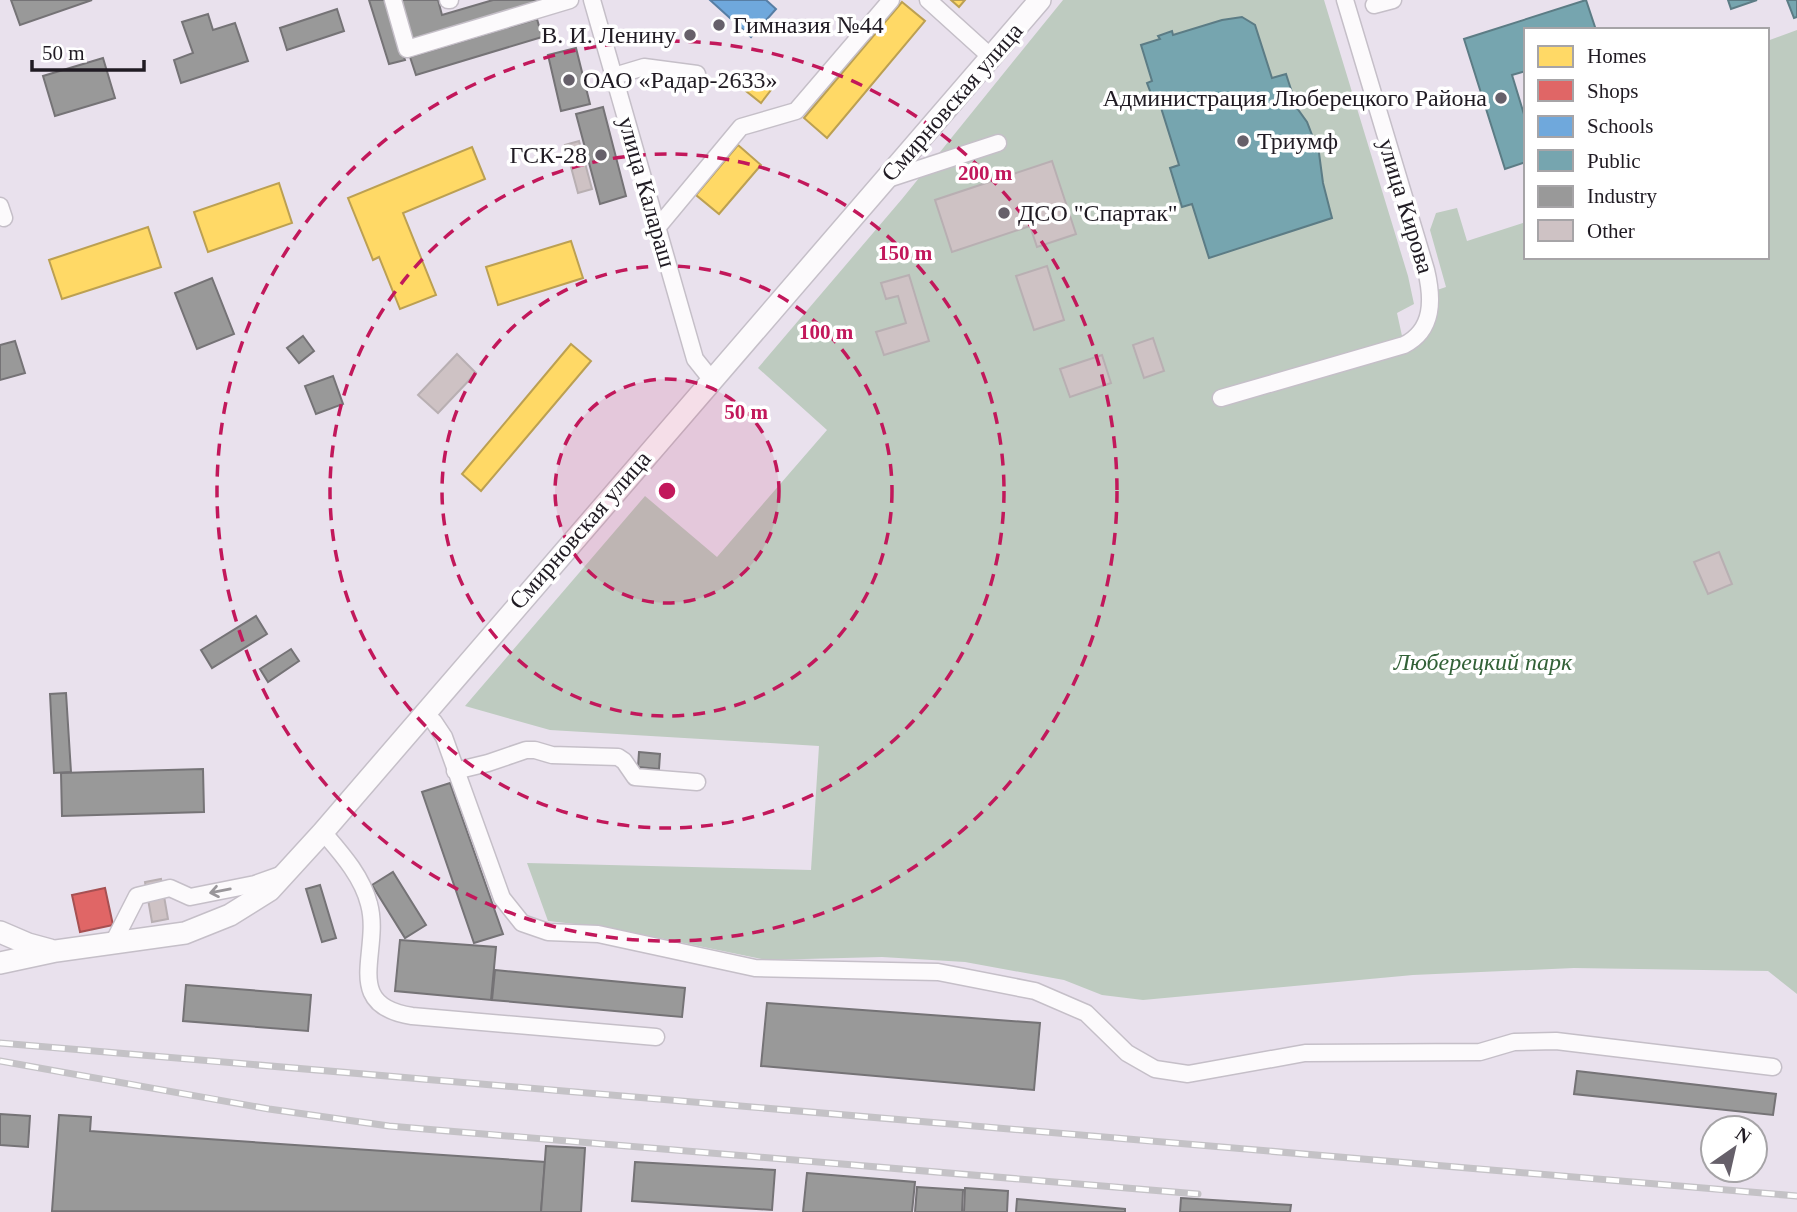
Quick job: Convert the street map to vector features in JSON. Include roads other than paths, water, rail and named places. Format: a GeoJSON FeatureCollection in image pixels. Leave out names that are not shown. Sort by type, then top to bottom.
{"type":"FeatureCollection","features":[{"type":"Feature","properties":{"kind":"main road","name":"Смирновская улица"},"geometry":{"type":"LineString","coordinates":[[0,963],[56,951],[185,933],[230,915],[270,890],[323,832],[1040,0]]}},
{"type":"Feature","properties":{"kind":"main road","name":"Смирновская улица"},"geometry":{"type":"LineString","coordinates":[[0,932],[28,944],[56,951]]}},
{"type":"Feature","properties":{"kind":"street"},"geometry":{"type":"LineString","coordinates":[[393,0],[407,49],[570,0]]}},
{"type":"Feature","properties":{"kind":"street","name":"улица Калараш"},"geometry":{"type":"LineString","coordinates":[[592,0],[695,359],[711,379]]}},
{"type":"Feature","properties":{"kind":"street"},"geometry":{"type":"LineString","coordinates":[[657,228],[741,127],[796,111],[891,0]]}},
{"type":"Feature","properties":{"kind":"street"},"geometry":{"type":"LineString","coordinates":[[928,0],[991,57]]}},
{"type":"Feature","properties":{"kind":"street","name":"улица Кирова"},"geometry":{"type":"LineString","coordinates":[[1222,398],[1404,345],[1415,340],[1427,322],[1431,291],[1345,0]]}},
{"type":"Feature","properties":{"kind":"street"},"geometry":{"type":"LineString","coordinates":[[1374,5],[1393,0]]}},
{"type":"Feature","properties":{"kind":"street"},"geometry":{"type":"LineString","coordinates":[[600,91],[644,67],[698,74]]}},
{"type":"Feature","properties":{"kind":"street"},"geometry":{"type":"LineString","coordinates":[[885,180],[998,143]]}},
{"type":"Feature","properties":{"kind":"street"},"geometry":{"type":"LineString","coordinates":[[424,713],[444,737],[502,898],[522,923],[548,932],[598,934],[755,968],[938,972],[1035,991],[1086,1013],[1127,1053],[1155,1069],[1188,1074],[1305,1053],[1480,1052],[1514,1042],[1556,1041],[1773,1066]]}},
{"type":"Feature","properties":{"kind":"street"},"geometry":{"type":"LineString","coordinates":[[455,771],[488,763],[514,752],[535,750],[552,755],[618,757],[635,777],[697,782]]}},
{"type":"Feature","properties":{"kind":"street"},"geometry":{"type":"LineString","coordinates":[[323,832],[361,883],[370,904],[372,927],[367,980],[371,994],[380,1005],[395,1014],[412,1016],[656,1037]]}},
{"type":"Feature","properties":{"kind":"street"},"geometry":{"type":"LineString","coordinates":[[113,943],[137,896],[170,888],[190,897],[255,884],[285,873]]}},
{"type":"Feature","properties":{"kind":"railway"},"geometry":{"type":"LineString","coordinates":[[0,1043],[1797,1196]]}},
{"type":"Feature","properties":{"kind":"railway"},"geometry":{"type":"LineString","coordinates":[[0,1061],[269,1109],[389,1126],[1198,1194]]}},
{"type":"Feature","properties":{"kind":"place","name":"Гимназия №44"},"geometry":{"type":"Point","coordinates":[719,25]}},
{"type":"Feature","properties":{"kind":"place","name":"В. И. Ленину"},"geometry":{"type":"Point","coordinates":[690,35]}},
{"type":"Feature","properties":{"kind":"place","name":"ОАО «Радар-2633»"},"geometry":{"type":"Point","coordinates":[569,80]}},
{"type":"Feature","properties":{"kind":"place","name":"Администрация Люберецкого Района"},"geometry":{"type":"Point","coordinates":[1501,98]}},
{"type":"Feature","properties":{"kind":"place","name":"Триумф"},"geometry":{"type":"Point","coordinates":[1243,141]}},
{"type":"Feature","properties":{"kind":"place","name":"ГСК-28"},"geometry":{"type":"Point","coordinates":[601,155]}},
{"type":"Feature","properties":{"kind":"place","name":"ДСО \"Спартак\""},"geometry":{"type":"Point","coordinates":[1004,213]}},
{"type":"Feature","properties":{"kind":"park label","name":"Люберецкий парк"},"geometry":{"type":"Point","coordinates":[1483,662]}}]}
